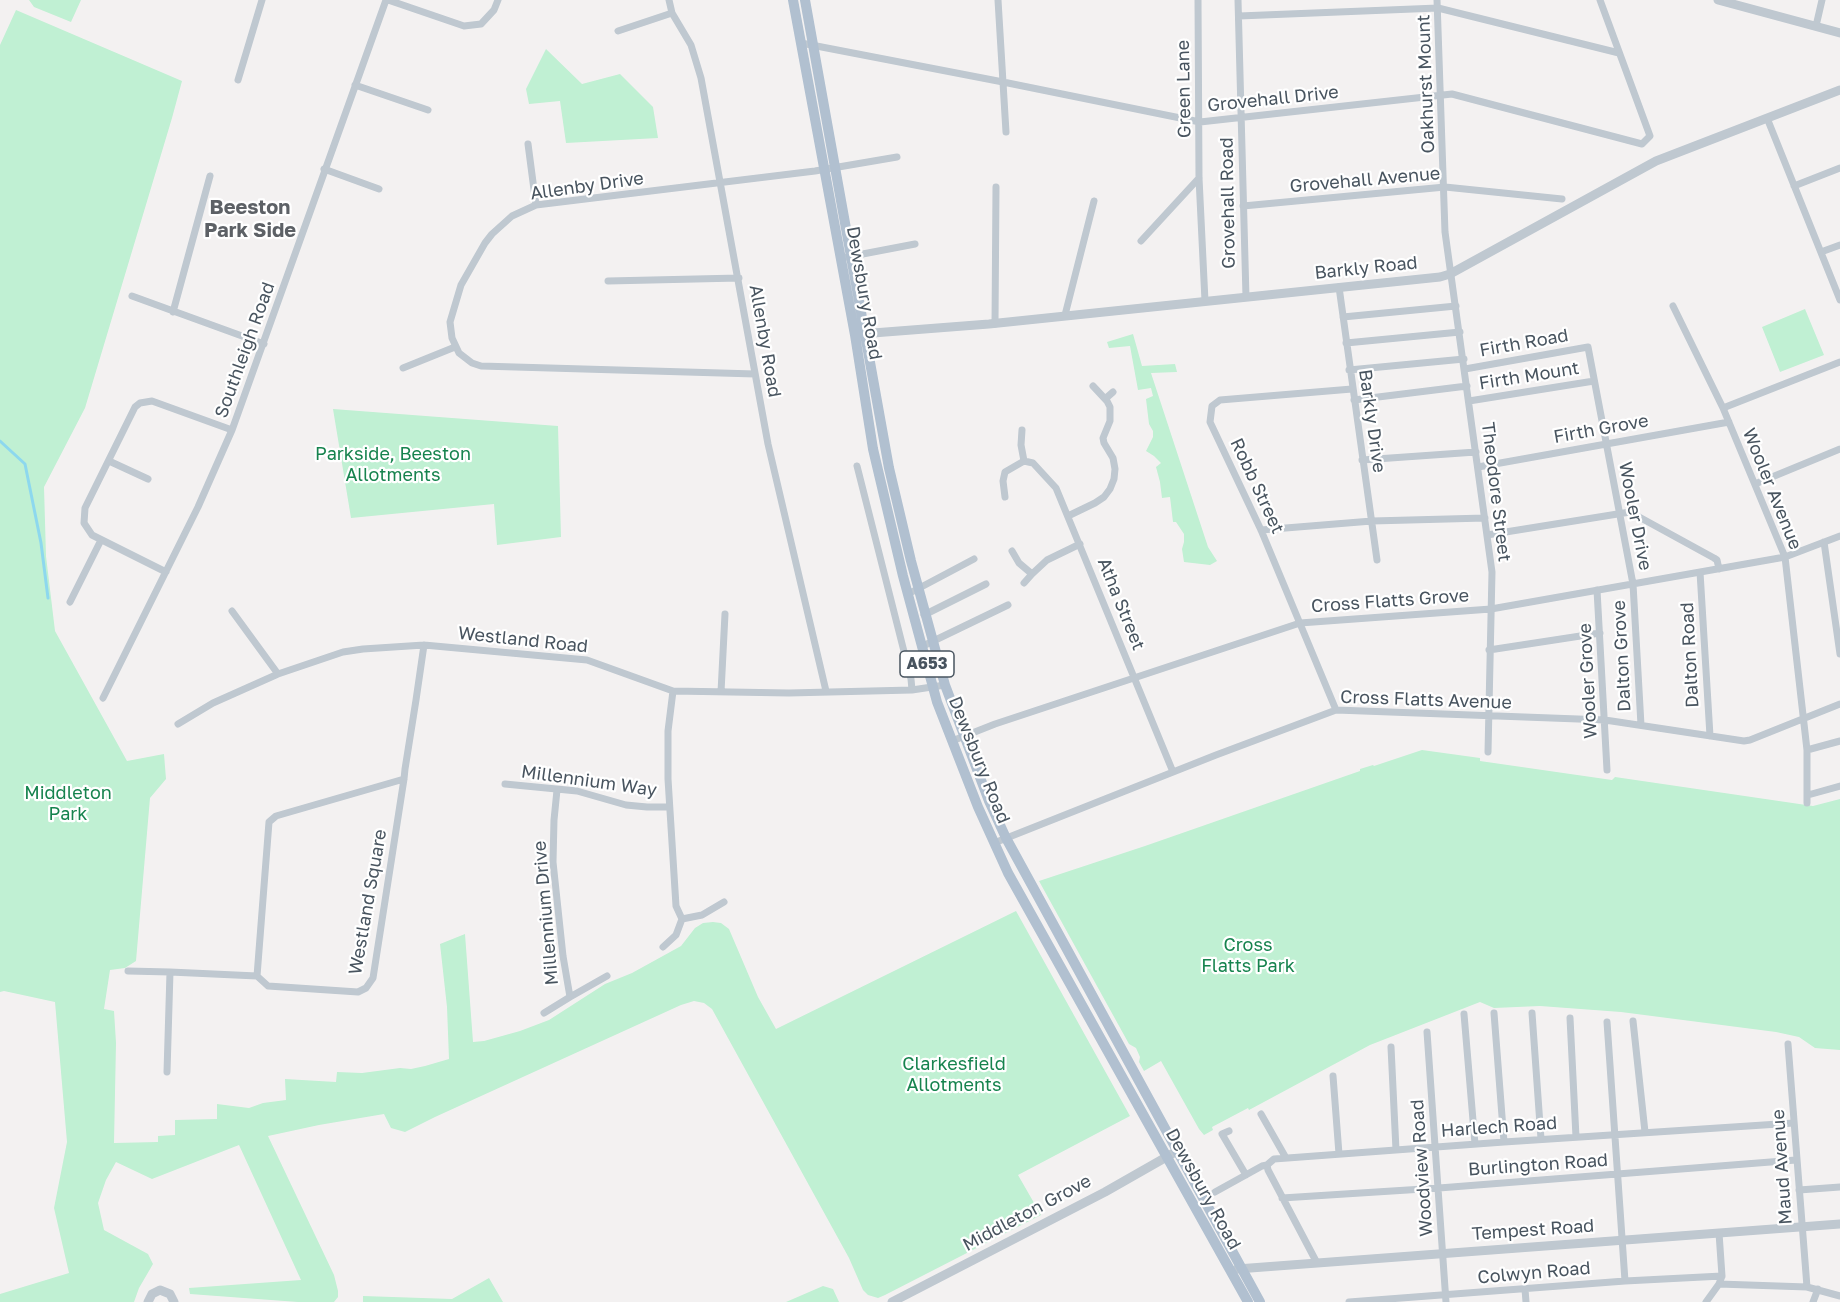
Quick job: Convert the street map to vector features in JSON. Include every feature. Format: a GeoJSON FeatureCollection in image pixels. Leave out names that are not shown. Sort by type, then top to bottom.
{"type":"FeatureCollection","features":[{"type":"Feature","properties":{"kind":"main road","name":"Dewsbury Road"},"geometry":{"type":"LineString","coordinates":[[793,0],[831,169]]}},
{"type":"Feature","properties":{"kind":"main road","name":"Dewsbury Road"},"geometry":{"type":"LineString","coordinates":[[805,0],[814,46],[831,169],[860,334],[911,561],[945,685],[1006,838],[1177,1151],[1229,1269],[1248,1302]]}},
{"type":"Feature","properties":{"kind":"main road","name":"Dewsbury Road"},"geometry":{"type":"LineString","coordinates":[[860,334],[873,449],[908,594],[932,687],[978,807],[1008,873],[1167,1158],[1198,1200],[1260,1302]]}},
{"type":"Feature","properties":{"kind":"main road"},"geometry":{"type":"LineString","coordinates":[[1022,896],[1030,883]]}},
{"type":"Feature","properties":{"kind":"main road"},"geometry":{"type":"LineString","coordinates":[[1088,1015],[1099,1009]]}},
{"type":"Feature","properties":{"kind":"main road"},"geometry":{"type":"LineString","coordinates":[[1123,1078],[1134,1072]]}},
{"type":"Feature","properties":{"kind":"street"},"geometry":{"type":"LineString","coordinates":[[238,80],[262,0]]}},
{"type":"Feature","properties":{"kind":"street"},"geometry":{"type":"LineString","coordinates":[[387,0],[464,26],[481,24],[494,10],[498,0]]}},
{"type":"Feature","properties":{"kind":"street","name":"Southleigh Road"},"geometry":{"type":"LineString","coordinates":[[103,698],[198,507],[232,430],[324,169],[387,0]]}},
{"type":"Feature","properties":{"kind":"street","name":"Allenby Road"},"geometry":{"type":"LineString","coordinates":[[669,0],[672,13],[691,45],[701,78],[768,444],[826,691]]}},
{"type":"Feature","properties":{"kind":"street"},"geometry":{"type":"LineString","coordinates":[[998,0],[1006,132]]}},
{"type":"Feature","properties":{"kind":"street","name":"Green Lane"},"geometry":{"type":"LineString","coordinates":[[1198,0],[1199,177],[1205,301]]}},
{"type":"Feature","properties":{"kind":"street","name":"Grovehall Road"},"geometry":{"type":"LineString","coordinates":[[1238,0],[1246,297]]}},
{"type":"Feature","properties":{"kind":"street"},"geometry":{"type":"LineString","coordinates":[[1600,0],[1619,53]]}},
{"type":"Feature","properties":{"kind":"street"},"geometry":{"type":"LineString","coordinates":[[1718,0],[1741,3],[1840,33]]}},
{"type":"Feature","properties":{"kind":"street"},"geometry":{"type":"LineString","coordinates":[[1816,26],[1822,0]]}},
{"type":"Feature","properties":{"kind":"street"},"geometry":{"type":"LineString","coordinates":[[1239,16],[1438,4],[1619,53]]}},
{"type":"Feature","properties":{"kind":"street","name":"Oakhurst Mount"},"geometry":{"type":"LineString","coordinates":[[1438,4],[1445,232],[1450,274]]}},
{"type":"Feature","properties":{"kind":"street"},"geometry":{"type":"LineString","coordinates":[[618,31],[672,13]]}},
{"type":"Feature","properties":{"kind":"street","name":"Grovehall Drive"},"geometry":{"type":"LineString","coordinates":[[801,43],[1200,122],[1452,94],[1642,144],[1650,136],[1619,53]]}},
{"type":"Feature","properties":{"kind":"street"},"geometry":{"type":"LineString","coordinates":[[355,85],[428,110]]}},
{"type":"Feature","properties":{"kind":"street","name":"Barkly Road"},"geometry":{"type":"LineString","coordinates":[[860,334],[995,324],[1440,277],[1450,274],[1656,161],[1840,90]]}},
{"type":"Feature","properties":{"kind":"street"},"geometry":{"type":"LineString","coordinates":[[1767,118],[1838,289],[1840,300]]}},
{"type":"Feature","properties":{"kind":"street"},"geometry":{"type":"LineString","coordinates":[[528,144],[536,205]]}},
{"type":"Feature","properties":{"kind":"street","name":"Allenby Drive"},"geometry":{"type":"LineString","coordinates":[[455,347],[450,322],[455,301],[469,270],[485,243],[501,225],[512,216],[536,205],[722,184],[897,157]]}},
{"type":"Feature","properties":{"kind":"street"},"geometry":{"type":"LineString","coordinates":[[1794,186],[1840,168]]}},
{"type":"Feature","properties":{"kind":"street"},"geometry":{"type":"LineString","coordinates":[[324,169],[379,189]]}},
{"type":"Feature","properties":{"kind":"street"},"geometry":{"type":"LineString","coordinates":[[174,312],[210,176]]}},
{"type":"Feature","properties":{"kind":"street"},"geometry":{"type":"LineString","coordinates":[[1141,242],[1199,177]]}},
{"type":"Feature","properties":{"kind":"street"},"geometry":{"type":"LineString","coordinates":[[995,324],[996,187]]}},
{"type":"Feature","properties":{"kind":"street","name":"Grovehall Avenue"},"geometry":{"type":"LineString","coordinates":[[1243,206],[1445,187],[1562,199]]}},
{"type":"Feature","properties":{"kind":"street"},"geometry":{"type":"LineString","coordinates":[[1065,315],[1094,201]]}},
{"type":"Feature","properties":{"kind":"street"},"geometry":{"type":"LineString","coordinates":[[846,257],[915,244]]}},
{"type":"Feature","properties":{"kind":"street"},"geometry":{"type":"LineString","coordinates":[[1821,252],[1840,245]]}},
{"type":"Feature","properties":{"kind":"street","name":"Theodore Street"},"geometry":{"type":"LineString","coordinates":[[1450,274],[1464,358],[1492,572],[1488,752]]}},
{"type":"Feature","properties":{"kind":"street"},"geometry":{"type":"LineString","coordinates":[[608,281],[739,278]]}},
{"type":"Feature","properties":{"kind":"street","name":"Barkly Drive"},"geometry":{"type":"LineString","coordinates":[[1339,287],[1377,560]]}},
{"type":"Feature","properties":{"kind":"street"},"geometry":{"type":"LineString","coordinates":[[132,296],[264,344]]}},
{"type":"Feature","properties":{"kind":"street"},"geometry":{"type":"LineString","coordinates":[[1343,317],[1456,306]]}},
{"type":"Feature","properties":{"kind":"street","name":"Wooler Avenue"},"geometry":{"type":"LineString","coordinates":[[1673,306],[1723,408],[1785,557],[1807,750],[1808,799],[1840,786]]}},
{"type":"Feature","properties":{"kind":"street"},"geometry":{"type":"LineString","coordinates":[[1346,343],[1460,332]]}},
{"type":"Feature","properties":{"kind":"street"},"geometry":{"type":"LineString","coordinates":[[403,368],[455,347],[464,358],[481,366],[755,374]]}},
{"type":"Feature","properties":{"kind":"street","name":"Firth Road"},"geometry":{"type":"LineString","coordinates":[[1465,369],[1588,347]]}},
{"type":"Feature","properties":{"kind":"street","name":"Wooler Drive"},"geometry":{"type":"LineString","coordinates":[[1588,347],[1633,584]]}},
{"type":"Feature","properties":{"kind":"street"},"geometry":{"type":"LineString","coordinates":[[1349,370],[1464,358]]}},
{"type":"Feature","properties":{"kind":"street"},"geometry":{"type":"LineString","coordinates":[[1723,408],[1840,362]]}},
{"type":"Feature","properties":{"kind":"street","name":"Firth Mount"},"geometry":{"type":"LineString","coordinates":[[1469,400],[1594,381]]}},
{"type":"Feature","properties":{"kind":"street"},"geometry":{"type":"LineString","coordinates":[[1068,516],[1104,497],[1114,479],[1113,458],[1103,438],[1111,414],[1110,407],[1093,386]]}},
{"type":"Feature","properties":{"kind":"street"},"geometry":{"type":"LineString","coordinates":[[1354,400],[1467,386]]}},
{"type":"Feature","properties":{"kind":"street","name":"Robb Street"},"geometry":{"type":"LineString","coordinates":[[1336,710],[1262,530],[1210,422],[1212,406],[1220,400],[1352,389]]}},
{"type":"Feature","properties":{"kind":"street"},"geometry":{"type":"LineString","coordinates":[[1105,399],[1113,392]]}},
{"type":"Feature","properties":{"kind":"street"},"geometry":{"type":"LineString","coordinates":[[166,572],[92,535],[87,530],[83,515],[85,508],[135,407],[146,401],[158,403],[232,430]]}},
{"type":"Feature","properties":{"kind":"street","name":"Firth Grove"},"geometry":{"type":"LineString","coordinates":[[1478,467],[1606,442],[1729,422]]}},
{"type":"Feature","properties":{"kind":"street"},"geometry":{"type":"LineString","coordinates":[[1005,497],[1002,481],[1005,472],[1024,460],[1021,445],[1022,430]]}},
{"type":"Feature","properties":{"kind":"street"},"geometry":{"type":"LineString","coordinates":[[1755,484],[1840,449]]}},
{"type":"Feature","properties":{"kind":"street"},"geometry":{"type":"LineString","coordinates":[[1362,460],[1476,452]]}},
{"type":"Feature","properties":{"kind":"street","name":"Atha Street"},"geometry":{"type":"LineString","coordinates":[[1024,460],[1033,463],[1056,488],[1173,772]]}},
{"type":"Feature","properties":{"kind":"street"},"geometry":{"type":"LineString","coordinates":[[109,461],[148,479]]}},
{"type":"Feature","properties":{"kind":"street"},"geometry":{"type":"LineString","coordinates":[[857,466],[912,690]]}},
{"type":"Feature","properties":{"kind":"street"},"geometry":{"type":"LineString","coordinates":[[1487,535],[1620,513],[1634,513],[1714,558],[1717,560],[1719,569]]}},
{"type":"Feature","properties":{"kind":"street"},"geometry":{"type":"LineString","coordinates":[[1262,530],[1372,521],[1485,518]]}},
{"type":"Feature","properties":{"kind":"street","name":"Cross Flatts Grove"},"geometry":{"type":"LineString","coordinates":[[952,741],[1300,622],[1491,609],[1785,557],[1840,536]]}},
{"type":"Feature","properties":{"kind":"street"},"geometry":{"type":"LineString","coordinates":[[70,602],[101,540]]}},
{"type":"Feature","properties":{"kind":"street"},"geometry":{"type":"LineString","coordinates":[[1824,542],[1840,654]]}},
{"type":"Feature","properties":{"kind":"street"},"geometry":{"type":"LineString","coordinates":[[1024,583],[1047,560],[1080,544]]}},
{"type":"Feature","properties":{"kind":"street"},"geometry":{"type":"LineString","coordinates":[[1012,551],[1019,563],[1032,574]]}},
{"type":"Feature","properties":{"kind":"street"},"geometry":{"type":"LineString","coordinates":[[908,594],[974,559]]}},
{"type":"Feature","properties":{"kind":"street","name":"Dalton Road"},"geometry":{"type":"LineString","coordinates":[[1700,572],[1710,736]]}},
{"type":"Feature","properties":{"kind":"street"},"geometry":{"type":"LineString","coordinates":[[915,619],[986,584]]}},
{"type":"Feature","properties":{"kind":"street","name":"Dalton Grove"},"geometry":{"type":"LineString","coordinates":[[1633,584],[1641,725]]}},
{"type":"Feature","properties":{"kind":"street","name":"Wooler Grove"},"geometry":{"type":"LineString","coordinates":[[1597,590],[1607,770]]}},
{"type":"Feature","properties":{"kind":"street"},"geometry":{"type":"LineString","coordinates":[[923,646],[1008,605]]}},
{"type":"Feature","properties":{"kind":"street"},"geometry":{"type":"LineString","coordinates":[[232,611],[278,674]]}},
{"type":"Feature","properties":{"kind":"street"},"geometry":{"type":"LineString","coordinates":[[721,692],[725,614]]}},
{"type":"Feature","properties":{"kind":"street"},"geometry":{"type":"LineString","coordinates":[[1489,650],[1600,633]]}},
{"type":"Feature","properties":{"kind":"street","name":"Westland Road"},"geometry":{"type":"LineString","coordinates":[[178,724],[213,703],[278,674],[343,652],[424,645],[587,660],[672,691],[912,690],[945,685]]}},
{"type":"Feature","properties":{"kind":"street","name":"Westland Square"},"geometry":{"type":"LineString","coordinates":[[128,970],[257,976],[268,986],[358,992],[366,988],[373,978],[424,645]]}},
{"type":"Feature","properties":{"kind":"street","name":"Millennium Way"},"geometry":{"type":"LineString","coordinates":[[672,691],[668,731],[669,807],[676,906],[681,919]]}},
{"type":"Feature","properties":{"kind":"street","name":"Cross Flatts Avenue"},"geometry":{"type":"LineString","coordinates":[[994,843],[1336,710],[1605,720],[1750,740],[1840,704]]}},
{"type":"Feature","properties":{"kind":"street"},"geometry":{"type":"LineString","coordinates":[[1807,750],[1840,741]]}},
{"type":"Feature","properties":{"kind":"street"},"geometry":{"type":"LineString","coordinates":[[257,976],[269,822],[276,816],[404,779]]}},
{"type":"Feature","properties":{"kind":"street","name":"Millennium Way"},"geometry":{"type":"LineString","coordinates":[[505,784],[597,796],[626,805],[669,807]]}},
{"type":"Feature","properties":{"kind":"street","name":"Millennium Drive"},"geometry":{"type":"LineString","coordinates":[[557,790],[553,862],[563,956],[570,997]]}},
{"type":"Feature","properties":{"kind":"street"},"geometry":{"type":"LineString","coordinates":[[663,947],[675,935],[681,919],[702,915],[724,902]]}},
{"type":"Feature","properties":{"kind":"street"},"geometry":{"type":"LineString","coordinates":[[167,1072],[170,972]]}},
{"type":"Feature","properties":{"kind":"street","name":"Millennium Drive"},"geometry":{"type":"LineString","coordinates":[[544,1013],[606,976]]}},
{"type":"Feature","properties":{"kind":"street"},"geometry":{"type":"LineString","coordinates":[[1532,1012],[1541,1139]]}},
{"type":"Feature","properties":{"kind":"street"},"geometry":{"type":"LineString","coordinates":[[1494,1013],[1504,1142]]}},
{"type":"Feature","properties":{"kind":"street"},"geometry":{"type":"LineString","coordinates":[[1464,1014],[1475,1144]]}},
{"type":"Feature","properties":{"kind":"street"},"geometry":{"type":"LineString","coordinates":[[1569,1018],[1576,1137]]}},
{"type":"Feature","properties":{"kind":"street"},"geometry":{"type":"LineString","coordinates":[[1633,1021],[1645,1132]]}},
{"type":"Feature","properties":{"kind":"street"},"geometry":{"type":"LineString","coordinates":[[1607,1022],[1625,1281]]}},
{"type":"Feature","properties":{"kind":"street","name":"Woodview Road"},"geometry":{"type":"LineString","coordinates":[[1427,1032],[1446,1298]]}},
{"type":"Feature","properties":{"kind":"street","name":"Maud Avenue"},"geometry":{"type":"LineString","coordinates":[[1788,1044],[1807,1287]]}},
{"type":"Feature","properties":{"kind":"street"},"geometry":{"type":"LineString","coordinates":[[1391,1047],[1396,1150]]}},
{"type":"Feature","properties":{"kind":"street"},"geometry":{"type":"LineString","coordinates":[[1333,1076],[1339,1154]]}},
{"type":"Feature","properties":{"kind":"street"},"geometry":{"type":"LineString","coordinates":[[1260,1114],[1286,1158]]}},
{"type":"Feature","properties":{"kind":"street","name":"Harlech Road"},"geometry":{"type":"LineString","coordinates":[[1215,1192],[1267,1165],[1274,1159],[1794,1123]]}},
{"type":"Feature","properties":{"kind":"street"},"geometry":{"type":"LineString","coordinates":[[1229,1131],[1222,1134],[1246,1175]]}},
{"type":"Feature","properties":{"kind":"street","name":"Middleton Grove"},"geometry":{"type":"LineString","coordinates":[[892,1302],[1177,1151]]}},
{"type":"Feature","properties":{"kind":"street","name":"Burlington Road"},"geometry":{"type":"LineString","coordinates":[[1282,1198],[1796,1160]]}},
{"type":"Feature","properties":{"kind":"street"},"geometry":{"type":"LineString","coordinates":[[1267,1165],[1317,1263]]}},
{"type":"Feature","properties":{"kind":"street"},"geometry":{"type":"LineString","coordinates":[[1799,1192],[1840,1187]]}},
{"type":"Feature","properties":{"kind":"street","name":"Tempest Road"},"geometry":{"type":"LineString","coordinates":[[1229,1269],[1840,1224]]}},
{"type":"Feature","properties":{"kind":"street"},"geometry":{"type":"LineString","coordinates":[[1706,1302],[1720,1280],[1719,1233]]}},
{"type":"Feature","properties":{"kind":"street","name":"Colwyn Road"},"geometry":{"type":"LineString","coordinates":[[1349,1302],[1446,1298],[1486,1292],[1625,1281],[1720,1280],[1807,1287],[1840,1296]]}},
{"type":"Feature","properties":{"kind":"street"},"geometry":{"type":"LineString","coordinates":[[1525,1289],[1526,1302]]}},
{"type":"Feature","properties":{"kind":"street"},"geometry":{"type":"LineString","coordinates":[[1813,1302],[1818,1289]]}},
{"type":"Feature","properties":{"kind":"street"},"geometry":{"type":"LineString","coordinates":[[148,1302],[152,1294],[160,1290],[170,1294],[174,1302]]}},
{"type":"Feature","properties":{"kind":"street"},"geometry":{"type":"LineString","coordinates":[[1486,1292],[1487,1302]]}},
{"type":"Feature","properties":{"kind":"green space"},"geometry":{"type":"Polygon","coordinates":[[[29,0],[81,0],[71,22],[34,7],[29,0]]]}},
{"type":"Feature","properties":{"kind":"green space"},"geometry":{"type":"Polygon","coordinates":[[[16,10],[182,81],[85,408],[44,487],[46,556],[55,631],[127,761],[164,754],[166,779],[150,798],[136,961],[125,968],[110,970],[104,1009],[114,1011],[116,1043],[114,1143],[158,1142],[158,1136],[175,1135],[175,1120],[217,1119],[217,1104],[249,1108],[263,1103],[286,1100],[285,1079],[336,1082],[337,1072],[362,1073],[400,1068],[411,1069],[449,1059],[447,1007],[440,944],[465,934],[473,1042],[520,1031],[549,1020],[605,984],[632,973],[681,946],[695,928],[703,923],[721,923],[729,929],[758,997],[776,1029],[1016,911],[1130,1116],[1018,1175],[1041,1215],[885,1295],[878,1298],[868,1295],[863,1290],[849,1258],[712,1009],[704,1003],[694,1001],[405,1132],[391,1128],[384,1114],[268,1136],[334,1275],[338,1297],[334,1302],[298,1302],[190,1294],[189,1288],[301,1280],[239,1145],[152,1179],[116,1162],[106,1180],[98,1203],[104,1230],[148,1254],[153,1264],[134,1302],[0,1302],[0,1294],[69,1273],[54,1208],[67,1142],[55,1002],[0,992],[0,45],[16,10]]]}},
{"type":"Feature","properties":{"kind":"green space"},"geometry":{"type":"Polygon","coordinates":[[[546,49],[582,84],[620,74],[653,107],[658,138],[566,143],[560,101],[529,104],[526,89],[546,49]]]}},
{"type":"Feature","properties":{"kind":"green space"},"geometry":{"type":"Polygon","coordinates":[[[1805,309],[1824,355],[1780,372],[1762,327],[1805,309]]]}},
{"type":"Feature","properties":{"kind":"green space"},"geometry":{"type":"Polygon","coordinates":[[[1133,334],[1142,366],[1175,364],[1177,372],[1151,373],[1208,547],[1217,561],[1210,565],[1184,562],[1182,549],[1184,534],[1176,522],[1173,522],[1170,497],[1162,498],[1156,467],[1161,463],[1146,451],[1153,437],[1146,399],[1153,396],[1151,388],[1138,390],[1130,346],[1109,348],[1107,342],[1133,334]]]}},
{"type":"Feature","properties":{"kind":"green space","name":"Parkside, Beeston Allotments"},"geometry":{"type":"Polygon","coordinates":[[[333,409],[558,426],[561,537],[497,545],[494,504],[351,518],[333,409]]]}},
{"type":"Feature","properties":{"kind":"green space","name":"Cross Flatts Park"},"geometry":{"type":"Polygon","coordinates":[[[1422,750],[1480,758],[1480,761],[1612,780],[1615,777],[1813,806],[1840,799],[1840,1050],[1815,1048],[1799,1037],[1776,1032],[1621,1012],[1540,1006],[1494,1008],[1480,1002],[1370,1045],[1249,1110],[1248,1108],[1212,1127],[1213,1130],[1204,1135],[1161,1061],[1144,1071],[1136,1048],[1129,1044],[1039,881],[1360,771],[1360,769],[1422,750]]]}},
{"type":"Feature","properties":{"kind":"green space"},"geometry":{"type":"Polygon","coordinates":[[[489,1278],[503,1302],[363,1302],[363,1296],[452,1299],[489,1278]]]}},
{"type":"Feature","properties":{"kind":"green space"},"geometry":{"type":"Polygon","coordinates":[[[823,1286],[833,1289],[839,1302],[786,1302],[823,1286]]]}},
{"type":"Feature","properties":{"kind":"waterway"},"geometry":{"type":"LineString","coordinates":[[0,441],[25,464],[41,543],[48,598]]}},
{"type":"Feature","properties":{"kind":"district","name":"Beeston Park Side"},"geometry":{"type":"Point","coordinates":[250,220]}},
{"type":"Feature","properties":{"kind":"park label","name":"Middleton Park"},"geometry":{"type":"Point","coordinates":[68,803]}},
{"type":"Feature","properties":{"kind":"park label","name":"Clarkesfield Allotments"},"geometry":{"type":"Point","coordinates":[954,1074]}}]}
